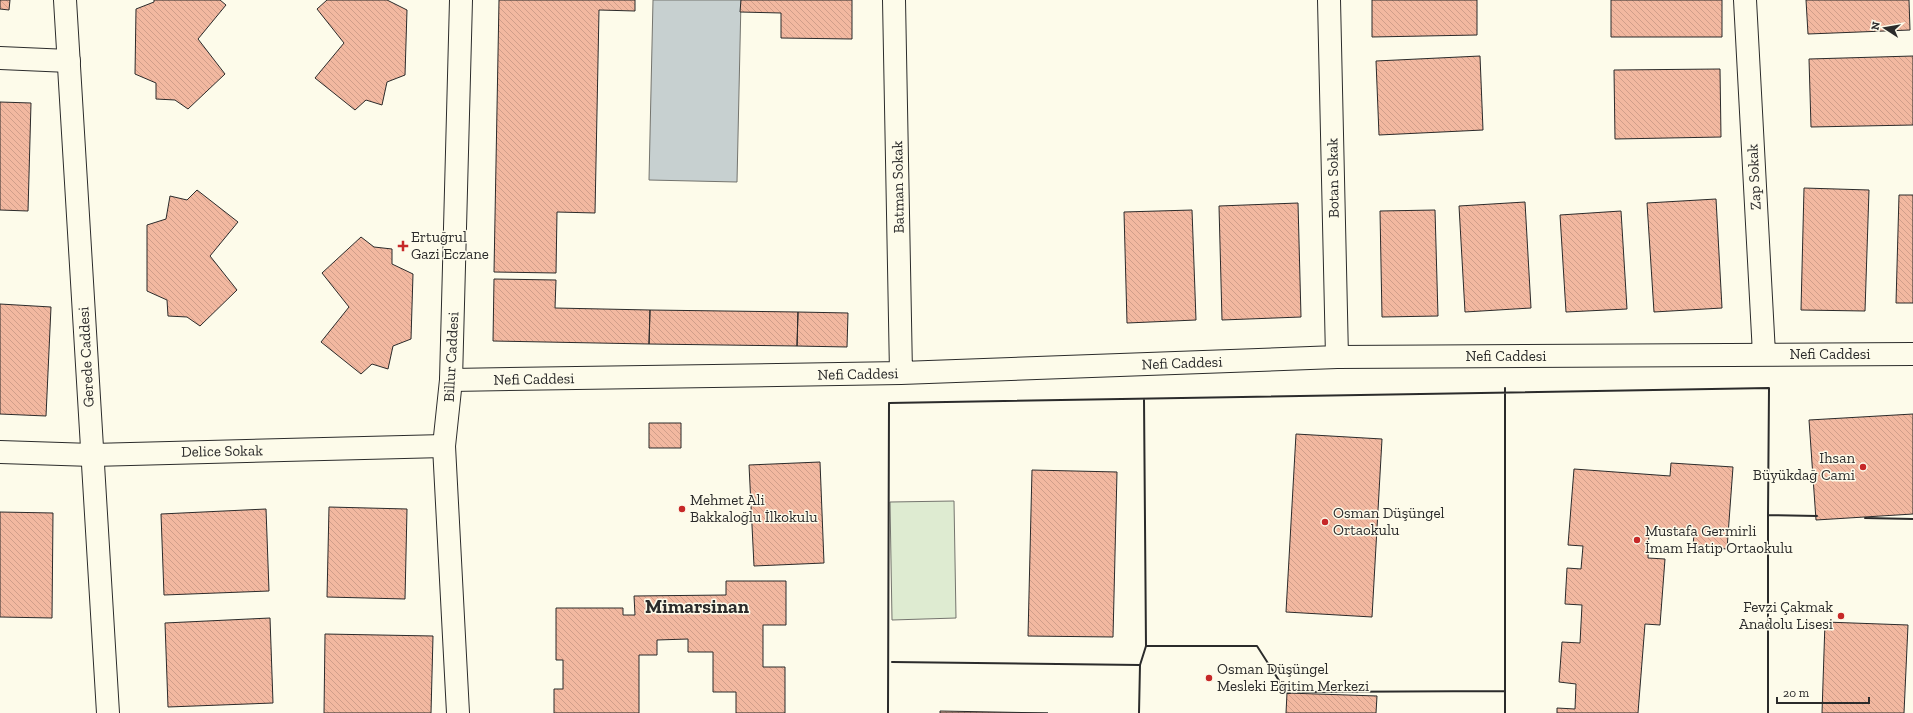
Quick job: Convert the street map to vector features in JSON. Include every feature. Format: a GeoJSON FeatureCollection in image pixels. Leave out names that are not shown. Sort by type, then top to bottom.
{"type":"FeatureCollection","features":[{"type":"Feature","properties":{"kind":"street","name":"Gerede Caddesi"},"geometry":{"type":"LineString","coordinates":[[65,0],[108,713]]}},
{"type":"Feature","properties":{"kind":"street","name":"Billur Caddesi"},"geometry":{"type":"LineString","coordinates":[[458,713],[444,446],[451,380],[461,0]]}},
{"type":"Feature","properties":{"kind":"street","name":"Batman Sokak"},"geometry":{"type":"LineString","coordinates":[[894,0],[901,374]]}},
{"type":"Feature","properties":{"kind":"street","name":"Botan Sokak"},"geometry":{"type":"LineString","coordinates":[[1329,0],[1337,357]]}},
{"type":"Feature","properties":{"kind":"street","name":"Zap Sokak"},"geometry":{"type":"LineString","coordinates":[[1745,0],[1764,354]]}},
{"type":"Feature","properties":{"kind":"street"},"geometry":{"type":"LineString","coordinates":[[0,58],[69,61]]}},
{"type":"Feature","properties":{"kind":"street","name":"Nefi Caddesi"},"geometry":{"type":"LineString","coordinates":[[451,380],[901,374],[1337,357],[1913,354]]}},
{"type":"Feature","properties":{"kind":"street","name":"Delice Sokak"},"geometry":{"type":"LineString","coordinates":[[0,452],[92,454],[444,446]]}},
{"type":"Feature","properties":{"kind":"green space"},"geometry":{"type":"Polygon","coordinates":[[[954,501],[956,618],[892,620],[890,502],[954,501]]]}},
{"type":"Feature","properties":{"kind":"shaded area"},"geometry":{"type":"Polygon","coordinates":[[[653,0],[741,0],[737,182],[649,180],[653,0]]]}},
{"type":"Feature","properties":{"kind":"building"},"geometry":{"type":"Polygon","coordinates":[[[0,0],[10,0],[9,10],[0,9],[0,0]]]}},
{"type":"Feature","properties":{"kind":"building"},"geometry":{"type":"Polygon","coordinates":[[[154,0],[220,0],[226,5],[198,39],[225,74],[188,109],[175,100],[156,99],[156,83],[135,74],[136,9],[154,2],[154,0]]]}},
{"type":"Feature","properties":{"kind":"building"},"geometry":{"type":"Polygon","coordinates":[[[327,0],[387,0],[407,10],[405,75],[387,82],[382,105],[366,100],[355,110],[315,78],[344,43],[317,9],[327,0]]]}},
{"type":"Feature","properties":{"kind":"building"},"geometry":{"type":"Polygon","coordinates":[[[499,0],[635,0],[635,11],[599,10],[595,213],[557,212],[556,273],[494,272],[499,0]]]}},
{"type":"Feature","properties":{"kind":"building"},"geometry":{"type":"Polygon","coordinates":[[[741,0],[852,0],[852,39],[781,38],[781,13],[740,12],[741,0]]]}},
{"type":"Feature","properties":{"kind":"building"},"geometry":{"type":"Polygon","coordinates":[[[1372,0],[1477,0],[1477,35],[1372,37],[1372,0]]]}},
{"type":"Feature","properties":{"kind":"building"},"geometry":{"type":"Polygon","coordinates":[[[1611,0],[1722,0],[1722,37],[1611,37],[1611,0]]]}},
{"type":"Feature","properties":{"kind":"building"},"geometry":{"type":"Polygon","coordinates":[[[1806,0],[1909,0],[1910,30],[1808,34],[1806,0]]]}},
{"type":"Feature","properties":{"kind":"building"},"geometry":{"type":"Polygon","coordinates":[[[1480,56],[1483,130],[1379,135],[1376,61],[1480,56]]]}},
{"type":"Feature","properties":{"kind":"building"},"geometry":{"type":"Polygon","coordinates":[[[1913,56],[1913,125],[1811,127],[1809,59],[1913,56]]]}},
{"type":"Feature","properties":{"kind":"building"},"geometry":{"type":"Polygon","coordinates":[[[1720,69],[1721,137],[1615,139],[1614,70],[1720,69]]]}},
{"type":"Feature","properties":{"kind":"building"},"geometry":{"type":"Polygon","coordinates":[[[0,102],[31,103],[28,211],[0,210],[0,102]]]}},
{"type":"Feature","properties":{"kind":"building"},"geometry":{"type":"Polygon","coordinates":[[[1804,188],[1869,190],[1865,311],[1801,310],[1804,188]]]}},
{"type":"Feature","properties":{"kind":"building"},"geometry":{"type":"Polygon","coordinates":[[[197,190],[238,222],[210,256],[237,290],[200,326],[187,317],[168,316],[167,300],[147,291],[147,225],[166,219],[170,196],[187,200],[197,190]]]}},
{"type":"Feature","properties":{"kind":"building"},"geometry":{"type":"Polygon","coordinates":[[[1899,195],[1913,195],[1913,303],[1896,303],[1899,195]]]}},
{"type":"Feature","properties":{"kind":"building"},"geometry":{"type":"Polygon","coordinates":[[[1716,199],[1722,308],[1654,312],[1647,203],[1716,199]]]}},
{"type":"Feature","properties":{"kind":"building"},"geometry":{"type":"Polygon","coordinates":[[[1525,202],[1531,308],[1465,312],[1459,206],[1525,202]]]}},
{"type":"Feature","properties":{"kind":"building"},"geometry":{"type":"Polygon","coordinates":[[[1298,203],[1301,317],[1222,320],[1219,206],[1298,203]]]}},
{"type":"Feature","properties":{"kind":"building"},"geometry":{"type":"Polygon","coordinates":[[[1192,210],[1196,320],[1127,323],[1124,212],[1192,210]]]}},
{"type":"Feature","properties":{"kind":"building"},"geometry":{"type":"Polygon","coordinates":[[[1435,210],[1438,316],[1382,317],[1380,211],[1435,210]]]}},
{"type":"Feature","properties":{"kind":"building"},"geometry":{"type":"Polygon","coordinates":[[[1621,211],[1627,309],[1566,312],[1560,215],[1621,211]]]}},
{"type":"Feature","properties":{"kind":"building"},"geometry":{"type":"Polygon","coordinates":[[[361,237],[374,247],[392,249],[392,264],[413,274],[411,339],[393,346],[388,369],[372,364],[361,374],[321,342],[349,307],[322,273],[361,237]]]}},
{"type":"Feature","properties":{"kind":"building"},"geometry":{"type":"Polygon","coordinates":[[[494,279],[556,280],[555,308],[650,310],[649,344],[493,341],[494,279]]]}},
{"type":"Feature","properties":{"kind":"building"},"geometry":{"type":"Polygon","coordinates":[[[0,304],[51,307],[46,416],[0,414],[0,304]]]}},
{"type":"Feature","properties":{"kind":"building"},"geometry":{"type":"Polygon","coordinates":[[[650,310],[798,312],[797,346],[649,344],[650,310]]]}},
{"type":"Feature","properties":{"kind":"building"},"geometry":{"type":"Polygon","coordinates":[[[798,312],[848,313],[847,347],[797,346],[798,312]]]}},
{"type":"Feature","properties":{"kind":"building","name":"Ihsan Büyükdağ Cami"},"geometry":{"type":"Polygon","coordinates":[[[1913,414],[1913,514],[1816,520],[1809,420],[1913,414]]]}},
{"type":"Feature","properties":{"kind":"building"},"geometry":{"type":"Polygon","coordinates":[[[649,423],[681,423],[681,448],[649,448],[649,423]]]}},
{"type":"Feature","properties":{"kind":"building"},"geometry":{"type":"Polygon","coordinates":[[[1296,434],[1382,439],[1372,617],[1286,612],[1296,434]]]}},
{"type":"Feature","properties":{"kind":"building"},"geometry":{"type":"Polygon","coordinates":[[[820,462],[824,563],[754,566],[749,465],[820,462]]]}},
{"type":"Feature","properties":{"kind":"building"},"geometry":{"type":"Polygon","coordinates":[[[1671,463],[1733,467],[1727,549],[1693,546],[1694,534],[1649,531],[1648,558],[1665,559],[1660,625],[1645,624],[1638,713],[1557,713],[1557,708],[1575,709],[1576,684],[1559,682],[1562,642],[1580,643],[1582,605],[1565,604],[1567,568],[1581,569],[1583,546],[1568,545],[1574,469],[1670,476],[1671,463]]]}},
{"type":"Feature","properties":{"kind":"building"},"geometry":{"type":"Polygon","coordinates":[[[1032,470],[1117,472],[1113,637],[1028,636],[1032,470]]]}},
{"type":"Feature","properties":{"kind":"building"},"geometry":{"type":"Polygon","coordinates":[[[329,507],[407,509],[405,599],[327,597],[329,507]]]}},
{"type":"Feature","properties":{"kind":"building"},"geometry":{"type":"Polygon","coordinates":[[[266,509],[269,591],[164,595],[161,514],[266,509]]]}},
{"type":"Feature","properties":{"kind":"building"},"geometry":{"type":"Polygon","coordinates":[[[0,512],[53,513],[52,618],[0,617],[0,512]]]}},
{"type":"Feature","properties":{"kind":"building"},"geometry":{"type":"Polygon","coordinates":[[[726,581],[786,581],[786,625],[763,625],[763,667],[785,667],[785,713],[736,713],[736,692],[713,692],[713,652],[688,652],[688,639],[657,640],[657,655],[639,655],[639,713],[554,713],[554,689],[563,689],[563,660],[556,660],[556,608],[623,608],[623,615],[635,615],[634,596],[726,595],[726,581]]]}},
{"type":"Feature","properties":{"kind":"building"},"geometry":{"type":"Polygon","coordinates":[[[270,618],[273,703],[168,707],[165,623],[270,618]]]}},
{"type":"Feature","properties":{"kind":"building"},"geometry":{"type":"Polygon","coordinates":[[[1825,622],[1908,625],[1904,713],[1822,713],[1825,622]]]}},
{"type":"Feature","properties":{"kind":"building"},"geometry":{"type":"Polygon","coordinates":[[[325,634],[433,636],[431,713],[324,713],[325,634]]]}},
{"type":"Feature","properties":{"kind":"building"},"geometry":{"type":"Polygon","coordinates":[[[1287,693],[1377,696],[1376,713],[1286,713],[1287,693]]]}},
{"type":"Feature","properties":{"kind":"building"},"geometry":{"type":"Polygon","coordinates":[[[940,711],[1048,713],[940,713],[940,711]]]}},
{"type":"Feature","properties":{"kind":"wall"},"geometry":{"type":"LineString","coordinates":[[1298,692],[1505,691],[1505,388]]}},
{"type":"Feature","properties":{"kind":"wall"},"geometry":{"type":"LineString","coordinates":[[888,713],[889,403],[1769,388],[1768,515],[1817,516]]}},
{"type":"Feature","properties":{"kind":"wall"},"geometry":{"type":"LineString","coordinates":[[1144,399],[1146,646]]}},
{"type":"Feature","properties":{"kind":"wall"},"geometry":{"type":"LineString","coordinates":[[1768,515],[1768,713]]}},
{"type":"Feature","properties":{"kind":"wall"},"geometry":{"type":"LineString","coordinates":[[1865,518],[1913,519]]}},
{"type":"Feature","properties":{"kind":"wall"},"geometry":{"type":"LineString","coordinates":[[892,662],[1140,665],[1146,646],[1257,646],[1287,693],[1290,693]]}},
{"type":"Feature","properties":{"kind":"wall"},"geometry":{"type":"LineString","coordinates":[[1139,713],[1140,665]]}},
{"type":"Feature","properties":{"kind":"wall"},"geometry":{"type":"LineString","coordinates":[[1505,691],[1505,713]]}},
{"type":"Feature","properties":{"kind":"place","name":"Ertuğrul Gazi Eczane"},"geometry":{"type":"Point","coordinates":[403,246]}},
{"type":"Feature","properties":{"kind":"place","name":"Ihsan Büyükdağ Cami"},"geometry":{"type":"Point","coordinates":[1863,467]}},
{"type":"Feature","properties":{"kind":"place","name":"Mehmet Ali Bakkaloğlu İlkokulu"},"geometry":{"type":"Point","coordinates":[682,509]}},
{"type":"Feature","properties":{"kind":"place","name":"Osman Düşüngel Ortaokulu"},"geometry":{"type":"Point","coordinates":[1325,522]}},
{"type":"Feature","properties":{"kind":"place","name":"Mustafa Germirli İmam Hatip Ortaokulu"},"geometry":{"type":"Point","coordinates":[1637,540]}},
{"type":"Feature","properties":{"kind":"place","name":"Fevzi Çakmak Anadolu Lisesi"},"geometry":{"type":"Point","coordinates":[1841,616]}},
{"type":"Feature","properties":{"kind":"place","name":"Osman Düşüngel Mesleki Eğitim Merkezi"},"geometry":{"type":"Point","coordinates":[1209,678]}},
{"type":"Feature","properties":{"kind":"district","name":"Mimarsinan"},"geometry":{"type":"Point","coordinates":[697,606]}}]}
